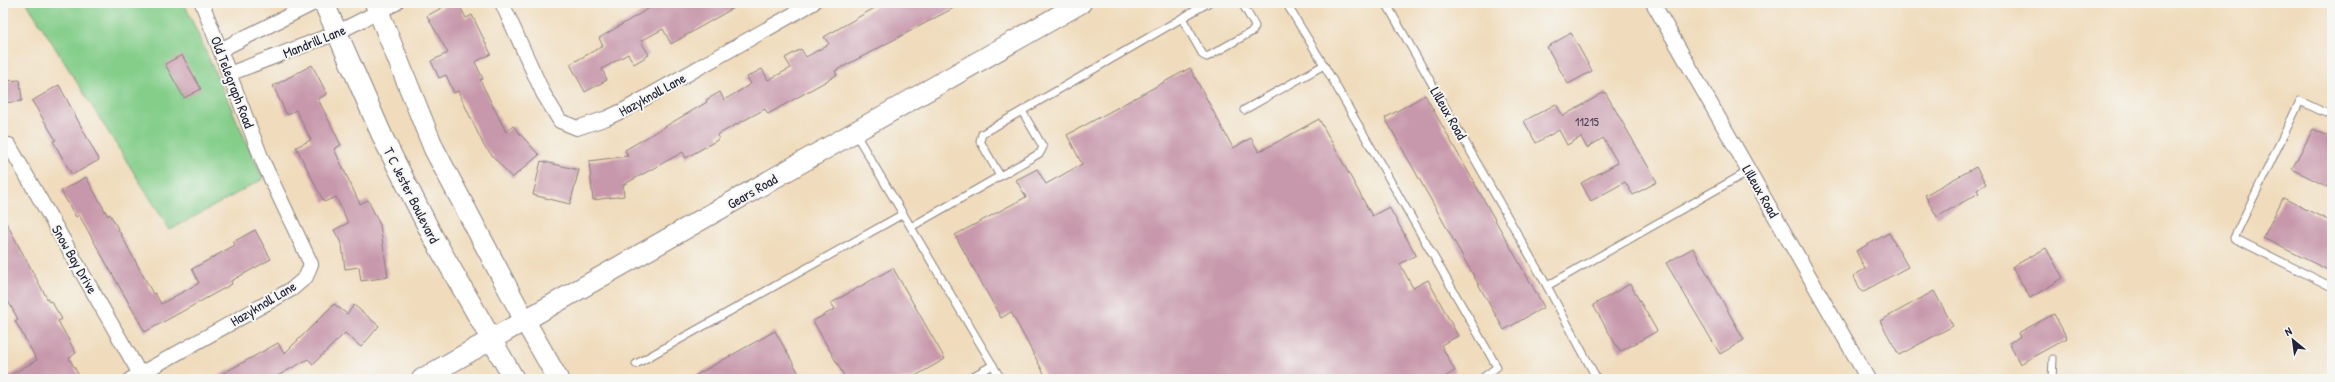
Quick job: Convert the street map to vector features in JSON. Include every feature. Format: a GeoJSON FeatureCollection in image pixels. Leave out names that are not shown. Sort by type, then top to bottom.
{"type":"FeatureCollection","features":[{"type":"Feature","properties":{"kind":"main road","name":"T C Jester Boulevard"},"geometry":{"type":"LineString","coordinates":[[324,3],[384,140],[433,237],[514,379]]}},
{"type":"Feature","properties":{"kind":"main road","name":"Gears Road"},"geometry":{"type":"LineString","coordinates":[[433,376],[525,321],[1081,3]]}},
{"type":"Feature","properties":{"kind":"main road"},"geometry":{"type":"LineString","coordinates":[[376,7],[434,149],[525,321],[558,379]]}},
{"type":"Feature","properties":{"kind":"street","name":"Old Telegraph Road"},"geometry":{"type":"LineString","coordinates":[[202,3],[263,162]]}},
{"type":"Feature","properties":{"kind":"street"},"geometry":{"type":"LineString","coordinates":[[220,50],[314,3]]}},
{"type":"Feature","properties":{"kind":"street","name":"Mandrill Lane"},"geometry":{"type":"LineString","coordinates":[[229,74],[336,33],[376,7],[396,3]]}},
{"type":"Feature","properties":{"kind":"street","name":"Hazyknoll Lane"},"geometry":{"type":"LineString","coordinates":[[502,3],[544,93],[560,121],[577,128],[608,118],[624,110],[812,3]]}},
{"type":"Feature","properties":{"kind":"street","name":"Lilleux Road"},"geometry":{"type":"LineString","coordinates":[[1653,3],[1868,379]]}},
{"type":"Feature","properties":{"kind":"street","name":"Snow Bay Drive"},"geometry":{"type":"LineString","coordinates":[[9,145],[135,376]]}},
{"type":"Feature","properties":{"kind":"street","name":"Hazyknoll Lane"},"geometry":{"type":"LineString","coordinates":[[135,376],[292,289],[306,277],[311,264],[263,162]]}},
{"type":"Feature","properties":{"kind":"lane"},"geometry":{"type":"LineString","coordinates":[[1000,176],[982,145],[982,134],[1208,3]]}},
{"type":"Feature","properties":{"kind":"lane"},"geometry":{"type":"LineString","coordinates":[[1182,18],[1203,54],[1207,57],[1253,32],[1256,26],[1242,3]]}},
{"type":"Feature","properties":{"kind":"lane"},"geometry":{"type":"LineString","coordinates":[[1286,3],[1324,65],[1497,367],[1481,379]]}},
{"type":"Feature","properties":{"kind":"lane","name":"Lilleux Road"},"geometry":{"type":"LineString","coordinates":[[1386,3],[1547,286],[1597,379]]}},
{"type":"Feature","properties":{"kind":"lane"},"geometry":{"type":"LineString","coordinates":[[1244,110],[1324,65]]}},
{"type":"Feature","properties":{"kind":"lane"},"geometry":{"type":"LineString","coordinates":[[2332,116],[2300,101],[2234,238],[2332,287]]}},
{"type":"Feature","properties":{"kind":"lane"},"geometry":{"type":"LineString","coordinates":[[911,227],[1040,153],[1043,147],[1022,111]]}},
{"type":"Feature","properties":{"kind":"lane"},"geometry":{"type":"LineString","coordinates":[[855,132],[1000,379]]}},
{"type":"Feature","properties":{"kind":"lane"},"geometry":{"type":"LineString","coordinates":[[1547,286],[1749,171]]}},
{"type":"Feature","properties":{"kind":"lane"},"geometry":{"type":"LineString","coordinates":[[636,364],[903,214]]}},
{"type":"Feature","properties":{"kind":"lane"},"geometry":{"type":"LineString","coordinates":[[2052,379],[2053,359]]}},
{"type":"Feature","properties":{"kind":"lane"},"geometry":{"type":"LineString","coordinates":[[968,379],[993,365]]}},
{"type":"Feature","properties":{"kind":"green space"},"geometry":{"type":"Polygon","coordinates":[[[27,3],[184,3],[263,179],[170,230],[27,3]]]}},
{"type":"Feature","properties":{"kind":"building"},"geometry":{"type":"Polygon","coordinates":[[[450,3],[458,3],[466,18],[472,15],[491,54],[475,62],[483,79],[480,80],[506,132],[513,126],[539,155],[512,178],[484,146],[458,91],[454,93],[446,75],[439,78],[431,61],[448,53],[427,16],[450,3]]]}},
{"type":"Feature","properties":{"kind":"building"},"geometry":{"type":"Polygon","coordinates":[[[658,3],[742,3],[671,44],[663,29],[641,41],[649,55],[634,64],[628,54],[602,69],[607,80],[585,92],[570,64],[603,46],[599,38],[658,3]]]}},
{"type":"Feature","properties":{"kind":"building"},"geometry":{"type":"Polygon","coordinates":[[[883,3],[963,3],[835,71],[837,75],[768,114],[765,109],[717,135],[719,139],[686,158],[683,152],[623,185],[624,196],[593,200],[589,161],[628,156],[625,150],[707,102],[706,100],[720,92],[724,100],[751,84],[747,77],[762,69],[768,80],[791,68],[785,58],[801,49],[806,57],[829,44],[824,37],[883,3]]]}},
{"type":"Feature","properties":{"kind":"building"},"geometry":{"type":"Polygon","coordinates":[[[1571,33],[1592,71],[1568,84],[1547,47],[1571,33]]]}},
{"type":"Feature","properties":{"kind":"building"},"geometry":{"type":"Polygon","coordinates":[[[182,55],[201,89],[184,98],[165,64],[182,55]]]}},
{"type":"Feature","properties":{"kind":"building"},"geometry":{"type":"Polygon","coordinates":[[[312,65],[327,94],[318,99],[341,145],[334,149],[360,204],[368,200],[380,225],[388,277],[361,281],[359,267],[345,269],[342,245],[334,230],[348,223],[336,197],[324,202],[296,147],[311,140],[296,110],[287,115],[273,86],[312,65]]]}},
{"type":"Feature","properties":{"kind":"building"},"geometry":{"type":"Polygon","coordinates":[[[1190,68],[1233,148],[1251,138],[1259,152],[1319,119],[1372,216],[1389,207],[1416,255],[1400,264],[1413,288],[1428,280],[1458,336],[1441,345],[1455,371],[1441,379],[1047,379],[1011,312],[1001,318],[955,235],[1026,197],[1016,180],[1037,169],[1046,184],[1082,164],[1067,135],[1190,68]]]}},
{"type":"Feature","properties":{"kind":"building"},"geometry":{"type":"Polygon","coordinates":[[[20,80],[22,101],[3,103],[3,81],[20,80]]]}},
{"type":"Feature","properties":{"kind":"building"},"geometry":{"type":"Polygon","coordinates":[[[59,85],[99,160],[72,175],[53,141],[56,140],[32,101],[59,85]]]}},
{"type":"Feature","properties":{"kind":"building"},"geometry":{"type":"Polygon","coordinates":[[[1605,92],[1657,182],[1633,195],[1625,182],[1591,201],[1581,183],[1618,163],[1603,138],[1587,148],[1581,137],[1567,145],[1559,130],[1536,143],[1524,121],[1556,104],[1563,116],[1605,92]]]}},
{"type":"Feature","properties":{"kind":"building"},"geometry":{"type":"Polygon","coordinates":[[[1425,95],[1544,307],[1504,330],[1385,118],[1425,95]]]}},
{"type":"Feature","properties":{"kind":"building"},"geometry":{"type":"Polygon","coordinates":[[[2313,129],[2332,138],[2332,189],[2292,169],[2313,129]]]}},
{"type":"Feature","properties":{"kind":"building"},"geometry":{"type":"Polygon","coordinates":[[[541,161],[579,170],[570,204],[533,195],[541,161]]]}},
{"type":"Feature","properties":{"kind":"building"},"geometry":{"type":"Polygon","coordinates":[[[1976,167],[1986,184],[1977,190],[1979,193],[1937,217],[1925,195],[1976,167]]]}},
{"type":"Feature","properties":{"kind":"building"},"geometry":{"type":"Polygon","coordinates":[[[86,177],[108,216],[110,214],[153,294],[155,293],[161,304],[199,283],[192,269],[235,245],[233,242],[255,230],[271,259],[231,281],[232,284],[145,332],[79,215],[76,217],[61,191],[86,177]]]}},
{"type":"Feature","properties":{"kind":"building"},"geometry":{"type":"Polygon","coordinates":[[[2283,198],[2332,222],[2332,272],[2263,238],[2283,198]]]}},
{"type":"Feature","properties":{"kind":"building"},"geometry":{"type":"Polygon","coordinates":[[[3,217],[49,302],[51,301],[62,319],[58,321],[76,353],[69,358],[81,379],[3,379],[37,360],[15,321],[18,319],[3,292],[3,217]]]}},
{"type":"Feature","properties":{"kind":"building"},"geometry":{"type":"Polygon","coordinates":[[[1889,233],[1908,267],[1862,292],[1853,276],[1865,269],[1856,251],[1889,233]]]}},
{"type":"Feature","properties":{"kind":"building"},"geometry":{"type":"Polygon","coordinates":[[[1693,248],[1744,340],[1720,354],[1666,263],[1693,248]]]}},
{"type":"Feature","properties":{"kind":"building"},"geometry":{"type":"Polygon","coordinates":[[[2046,248],[2063,278],[2030,298],[2012,267],[2046,248]]]}},
{"type":"Feature","properties":{"kind":"building"},"geometry":{"type":"Polygon","coordinates":[[[893,268],[945,359],[910,379],[846,379],[813,321],[835,309],[831,303],[893,268]]]}},
{"type":"Feature","properties":{"kind":"building"},"geometry":{"type":"Polygon","coordinates":[[[1630,284],[1657,331],[1620,352],[1593,305],[1630,284]]]}},
{"type":"Feature","properties":{"kind":"building"},"geometry":{"type":"Polygon","coordinates":[[[1934,291],[1953,326],[1899,355],[1880,321],[1934,291]]]}},
{"type":"Feature","properties":{"kind":"building"},"geometry":{"type":"Polygon","coordinates":[[[334,304],[347,314],[354,305],[379,326],[361,347],[345,333],[313,364],[308,359],[272,379],[213,379],[278,343],[284,354],[334,304]]]}},
{"type":"Feature","properties":{"kind":"building"},"geometry":{"type":"Polygon","coordinates":[[[2054,314],[2067,338],[2020,364],[2009,343],[2020,337],[2018,333],[2054,314]]]}},
{"type":"Feature","properties":{"kind":"building"},"geometry":{"type":"Polygon","coordinates":[[[775,331],[802,379],[689,379],[775,331]]]}}]}
